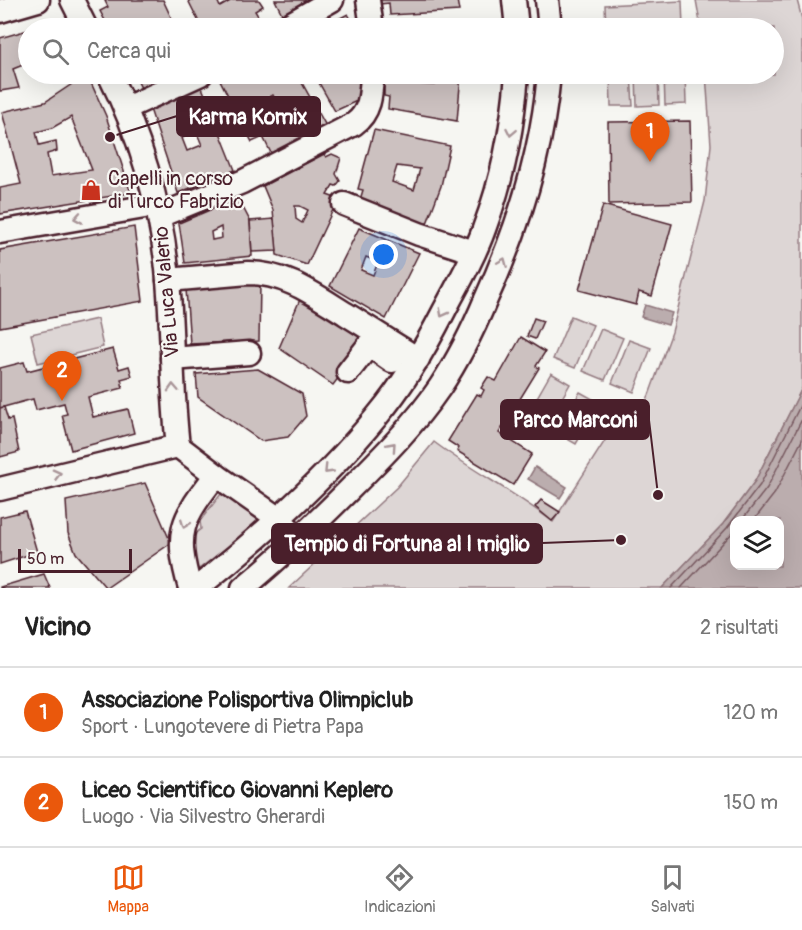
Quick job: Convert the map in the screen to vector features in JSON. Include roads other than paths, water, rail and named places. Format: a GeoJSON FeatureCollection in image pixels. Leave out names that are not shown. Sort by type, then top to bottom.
{"type":"FeatureCollection","features":[{"type":"Feature","properties":{"kind":"street"},"geometry":{"type":"LineString","coordinates":[[0,11],[38,0]]}},
{"type":"Feature","properties":{"kind":"street"},"geometry":{"type":"LineString","coordinates":[[72,0],[81,18]]}},
{"type":"Feature","properties":{"kind":"street"},"geometry":{"type":"LineString","coordinates":[[300,18],[332,0]]}},
{"type":"Feature","properties":{"kind":"street"},"geometry":{"type":"LineString","coordinates":[[368,0],[371,18]]}},
{"type":"Feature","properties":{"kind":"street"},"geometry":{"type":"LineString","coordinates":[[514,0],[516,18]]}},
{"type":"Feature","properties":{"kind":"street"},"geometry":{"type":"LineString","coordinates":[[547,0],[549,18]]}},
{"type":"Feature","properties":{"kind":"street","name":"Via Luca Valerio"},"geometry":{"type":"LineString","coordinates":[[114,84],[126,108],[157,210],[168,280],[178,446]]}},
{"type":"Feature","properties":{"kind":"street"},"geometry":{"type":"LineString","coordinates":[[126,108],[179,84]]}},
{"type":"Feature","properties":{"kind":"street"},"geometry":{"type":"LineString","coordinates":[[0,232],[157,210],[242,182],[362,118],[371,96],[372,84]]}},
{"type":"Feature","properties":{"kind":"street"},"geometry":{"type":"LineString","coordinates":[[197,588],[279,519],[365,431],[414,365],[485,228],[506,153],[513,118],[516,84]]}},
{"type":"Feature","properties":{"kind":"street"},"geometry":{"type":"LineString","coordinates":[[243,588],[299,539],[385,453],[415,420],[439,388],[466,344],[502,265],[521,213],[540,140],[548,84]]}},
{"type":"Feature","properties":{"kind":"street"},"geometry":{"type":"LineString","coordinates":[[344,204],[474,252]]}},
{"type":"Feature","properties":{"kind":"street"},"geometry":{"type":"LineString","coordinates":[[168,280],[248,273],[280,277],[307,290],[414,365]]}},
{"type":"Feature","properties":{"kind":"street"},"geometry":{"type":"LineString","coordinates":[[348,372],[369,345],[414,365]]}},
{"type":"Feature","properties":{"kind":"street"},"geometry":{"type":"LineString","coordinates":[[172,359],[249,353]]}},
{"type":"Feature","properties":{"kind":"street"},"geometry":{"type":"LineString","coordinates":[[0,489],[178,446],[279,519],[299,539]]}},
{"type":"Feature","properties":{"kind":"street"},"geometry":{"type":"LineString","coordinates":[[190,588],[182,556],[181,538],[191,511],[216,475]]}},
{"type":"Feature","properties":{"kind":"water"},"geometry":{"type":"Polygon","coordinates":[[[645,305],[672,313],[668,325],[641,317],[645,305]]]}},
{"type":"Feature","properties":{"kind":"water"},"geometry":{"type":"Polygon","coordinates":[[[802,388],[802,588],[662,588],[723,524],[755,481],[802,388]]]}},
{"type":"Feature","properties":{"kind":"water"},"geometry":{"type":"Polygon","coordinates":[[[535,467],[567,487],[560,498],[528,479],[535,467]]]}},
{"type":"Feature","properties":{"kind":"place","name":"Karma Komix"},"geometry":{"type":"Point","coordinates":[110,137]}},
{"type":"Feature","properties":{"kind":"place","name":"Associazione Polisportiva Olimpiclub"},"geometry":{"type":"Point","coordinates":[650,162]}},
{"type":"Feature","properties":{"kind":"place","name":"Capelli in corso di Turco Fabrizio"},"geometry":{"type":"Point","coordinates":[91,190]}},
{"type":"Feature","properties":{"kind":"place","name":"Liceo Scientifico Giovanni Keplero"},"geometry":{"type":"Point","coordinates":[62,401]}},
{"type":"Feature","properties":{"kind":"place","name":"Parco Marconi"},"geometry":{"type":"Point","coordinates":[658,495]}},
{"type":"Feature","properties":{"kind":"place","name":"Tempio di Fortuna al I miglio"},"geometry":{"type":"Point","coordinates":[621,540]}}]}
